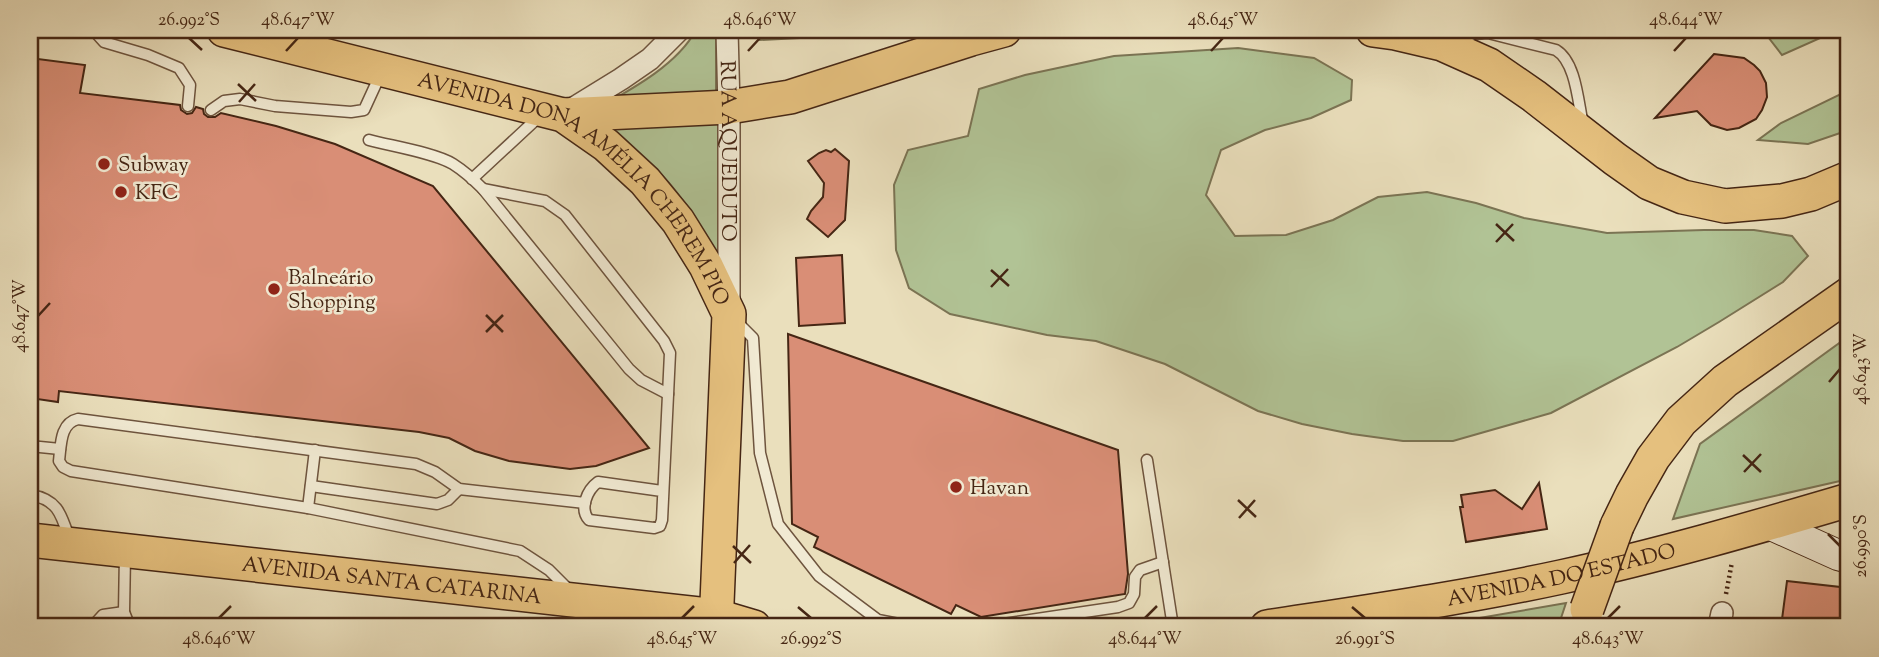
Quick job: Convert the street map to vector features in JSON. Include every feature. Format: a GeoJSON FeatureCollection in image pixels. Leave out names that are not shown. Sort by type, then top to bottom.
{"type":"FeatureCollection","features":[{"type":"Feature","properties":{"kind":"main road","name":"AVENIDA DONA AMÉLIA CHEREM PIO"},"geometry":{"type":"LineString","coordinates":[[224,30],[554,113],[606,145],[645,181],[678,221],[706,266],[729,314],[720,624]]}},
{"type":"Feature","properties":{"kind":"main road"},"geometry":{"type":"LineString","coordinates":[[554,113],[729,107],[790,97],[1004,30]]}},
{"type":"Feature","properties":{"kind":"main road"},"geometry":{"type":"LineString","coordinates":[[1373,30],[1442,44],[1489,65],[1649,183],[1684,197],[1725,206],[1782,201],[1811,194],[1849,178]]}},
{"type":"Feature","properties":{"kind":"main road"},"geometry":{"type":"LineString","coordinates":[[1584,618],[1617,526],[1632,495],[1653,458],[1681,421],[1725,381],[1849,294]]}},
{"type":"Feature","properties":{"kind":"main road","name":"AVENIDA DO ESTADO"},"geometry":{"type":"LineString","coordinates":[[1267,627],[1564,577],[1769,524],[1849,500]]}},
{"type":"Feature","properties":{"kind":"main road","name":"AVENIDA SANTA CATARINA"},"geometry":{"type":"LineString","coordinates":[[30,540],[580,601],[754,627]]}},
{"type":"Feature","properties":{"kind":"street"},"geometry":{"type":"LineString","coordinates":[[554,113],[621,79],[650,59],[679,30]]}},
{"type":"Feature","properties":{"kind":"street","name":"RUA AQUEDUTO"},"geometry":{"type":"LineString","coordinates":[[727,30],[729,314]]}},
{"type":"Feature","properties":{"kind":"street"},"geometry":{"type":"LineString","coordinates":[[1769,524],[1849,558]]}},
{"type":"Feature","properties":{"kind":"lane"},"geometry":{"type":"LineString","coordinates":[[96,30],[104,42],[148,55],[179,68],[190,85],[188,106]]}},
{"type":"Feature","properties":{"kind":"lane"},"geometry":{"type":"LineString","coordinates":[[1442,44],[1474,34],[1488,33],[1563,54],[1570,65],[1586,136]]}},
{"type":"Feature","properties":{"kind":"lane"},"geometry":{"type":"LineString","coordinates":[[211,110],[224,101],[240,99],[275,106],[351,112],[364,110],[382,71]]}},
{"type":"Feature","properties":{"kind":"lane"},"geometry":{"type":"LineString","coordinates":[[472,178],[554,113]]}},
{"type":"Feature","properties":{"kind":"lane"},"geometry":{"type":"LineString","coordinates":[[369,140],[440,159],[472,178],[629,369],[641,380],[667,394]]}},
{"type":"Feature","properties":{"kind":"lane"},"geometry":{"type":"LineString","coordinates":[[483,189],[545,201],[565,215],[664,341],[670,353],[660,526],[654,528],[589,520],[585,515],[585,503],[591,487],[598,482],[662,491]]}},
{"type":"Feature","properties":{"kind":"lane"},"geometry":{"type":"LineString","coordinates":[[729,314],[753,338],[760,453],[778,524],[819,576],[878,620],[914,627]]}},
{"type":"Feature","properties":{"kind":"lane"},"geometry":{"type":"LineString","coordinates":[[580,601],[549,570],[520,551],[308,508],[71,471],[59,461],[60,449],[66,426],[70,421],[78,419],[415,464],[435,472],[459,489],[585,503]]}},
{"type":"Feature","properties":{"kind":"lane"},"geometry":{"type":"LineString","coordinates":[[30,446],[60,449]]}},
{"type":"Feature","properties":{"kind":"lane"},"geometry":{"type":"LineString","coordinates":[[308,508],[315,450]]}},
{"type":"Feature","properties":{"kind":"lane"},"geometry":{"type":"LineString","coordinates":[[1147,460],[1173,627]]}},
{"type":"Feature","properties":{"kind":"lane"},"geometry":{"type":"LineString","coordinates":[[311,486],[438,504],[448,500],[459,489]]}},
{"type":"Feature","properties":{"kind":"lane"},"geometry":{"type":"LineString","coordinates":[[30,495],[39,496],[54,505],[62,514],[71,545]]}},
{"type":"Feature","properties":{"kind":"lane"},"geometry":{"type":"LineString","coordinates":[[125,551],[124,612],[130,627]]}},
{"type":"Feature","properties":{"kind":"lane"},"geometry":{"type":"LineString","coordinates":[[983,627],[1118,607],[1129,603],[1134,594],[1135,577],[1140,570],[1163,562]]}},
{"type":"Feature","properties":{"kind":"lane"},"geometry":{"type":"LineString","coordinates":[[92,627],[103,615],[124,612]]}},
{"type":"Feature","properties":{"kind":"path"},"geometry":{"type":"LineString","coordinates":[[1720,620],[1733,558]]}},
{"type":"Feature","properties":{"kind":"green space"},"geometry":{"type":"Polygon","coordinates":[[[696,30],[716,30],[716,101],[598,108],[666,65],[688,43],[696,30]]]}},
{"type":"Feature","properties":{"kind":"green space"},"geometry":{"type":"Polygon","coordinates":[[[759,30],[837,30],[819,37],[760,40],[759,30]]]}},
{"type":"Feature","properties":{"kind":"green space"},"geometry":{"type":"Polygon","coordinates":[[[1767,30],[1838,30],[1782,55],[1765,33],[1767,30]]]}},
{"type":"Feature","properties":{"kind":"green space"},"geometry":{"type":"Polygon","coordinates":[[[1838,30],[1849,30],[1849,53],[1838,30]]]}},
{"type":"Feature","properties":{"kind":"green space"},"geometry":{"type":"Polygon","coordinates":[[[1238,48],[1314,58],[1352,80],[1351,100],[1311,118],[1265,130],[1221,150],[1206,195],[1235,236],[1286,235],[1333,220],[1378,197],[1427,192],[1524,218],[1607,233],[1754,230],[1792,236],[1808,256],[1783,282],[1719,322],[1551,413],[1453,441],[1403,441],[1302,424],[1258,411],[1165,364],[1096,341],[1047,335],[950,314],[909,288],[896,250],[894,185],[908,150],[968,136],[979,89],[1025,75],[1114,56],[1238,48]]]}},
{"type":"Feature","properties":{"kind":"green space"},"geometry":{"type":"Polygon","coordinates":[[[1849,90],[1849,130],[1808,144],[1758,140],[1781,123],[1849,90]]]}},
{"type":"Feature","properties":{"kind":"green space"},"geometry":{"type":"Polygon","coordinates":[[[719,123],[718,255],[669,183],[644,159],[598,124],[719,123]]]}},
{"type":"Feature","properties":{"kind":"green space"},"geometry":{"type":"Polygon","coordinates":[[[1849,336],[1849,479],[1673,519],[1700,444],[1849,336]]]}},
{"type":"Feature","properties":{"kind":"green space"},"geometry":{"type":"Polygon","coordinates":[[[1566,603],[1558,627],[1427,627],[1566,603]]]}},
{"type":"Feature","properties":{"kind":"building"},"geometry":{"type":"Polygon","coordinates":[[[1714,54],[1744,58],[1760,71],[1766,83],[1767,97],[1756,119],[1739,128],[1727,130],[1711,125],[1697,111],[1655,118],[1714,54]]]}},
{"type":"Feature","properties":{"kind":"building","name":"Balneário Shopping"},"geometry":{"type":"Polygon","coordinates":[[[30,58],[85,65],[80,93],[180,105],[181,110],[187,114],[192,113],[196,107],[203,109],[208,117],[221,113],[276,126],[335,144],[433,186],[649,448],[596,466],[570,469],[509,461],[475,451],[449,438],[419,432],[59,391],[58,402],[30,398],[30,58]]]}},
{"type":"Feature","properties":{"kind":"building"},"geometry":{"type":"Polygon","coordinates":[[[835,149],[849,161],[845,220],[828,237],[807,219],[823,197],[824,183],[808,161],[819,153],[835,149]]]}},
{"type":"Feature","properties":{"kind":"building"},"geometry":{"type":"Polygon","coordinates":[[[842,255],[845,323],[799,326],[796,258],[842,255]]]}},
{"type":"Feature","properties":{"kind":"building","name":"Havan"},"geometry":{"type":"Polygon","coordinates":[[[788,334],[1118,450],[1128,574],[1125,594],[981,617],[956,605],[951,614],[814,547],[818,537],[792,524],[788,334]]]}},
{"type":"Feature","properties":{"kind":"building"},"geometry":{"type":"Polygon","coordinates":[[[1539,483],[1547,529],[1466,542],[1460,507],[1463,507],[1461,495],[1495,490],[1522,509],[1539,483]]]}},
{"type":"Feature","properties":{"kind":"building"},"geometry":{"type":"Polygon","coordinates":[[[1787,581],[1849,588],[1847,627],[1781,627],[1787,581]]]}},
{"type":"Feature","properties":{"kind":"place","name":"Subway"},"geometry":{"type":"Point","coordinates":[104,164]}},
{"type":"Feature","properties":{"kind":"place","name":"KFC"},"geometry":{"type":"Point","coordinates":[121,192]}},
{"type":"Feature","properties":{"kind":"place","name":"Balneário Shopping"},"geometry":{"type":"Point","coordinates":[274,289]}},
{"type":"Feature","properties":{"kind":"place","name":"Havan"},"geometry":{"type":"Point","coordinates":[956,487]}}]}
